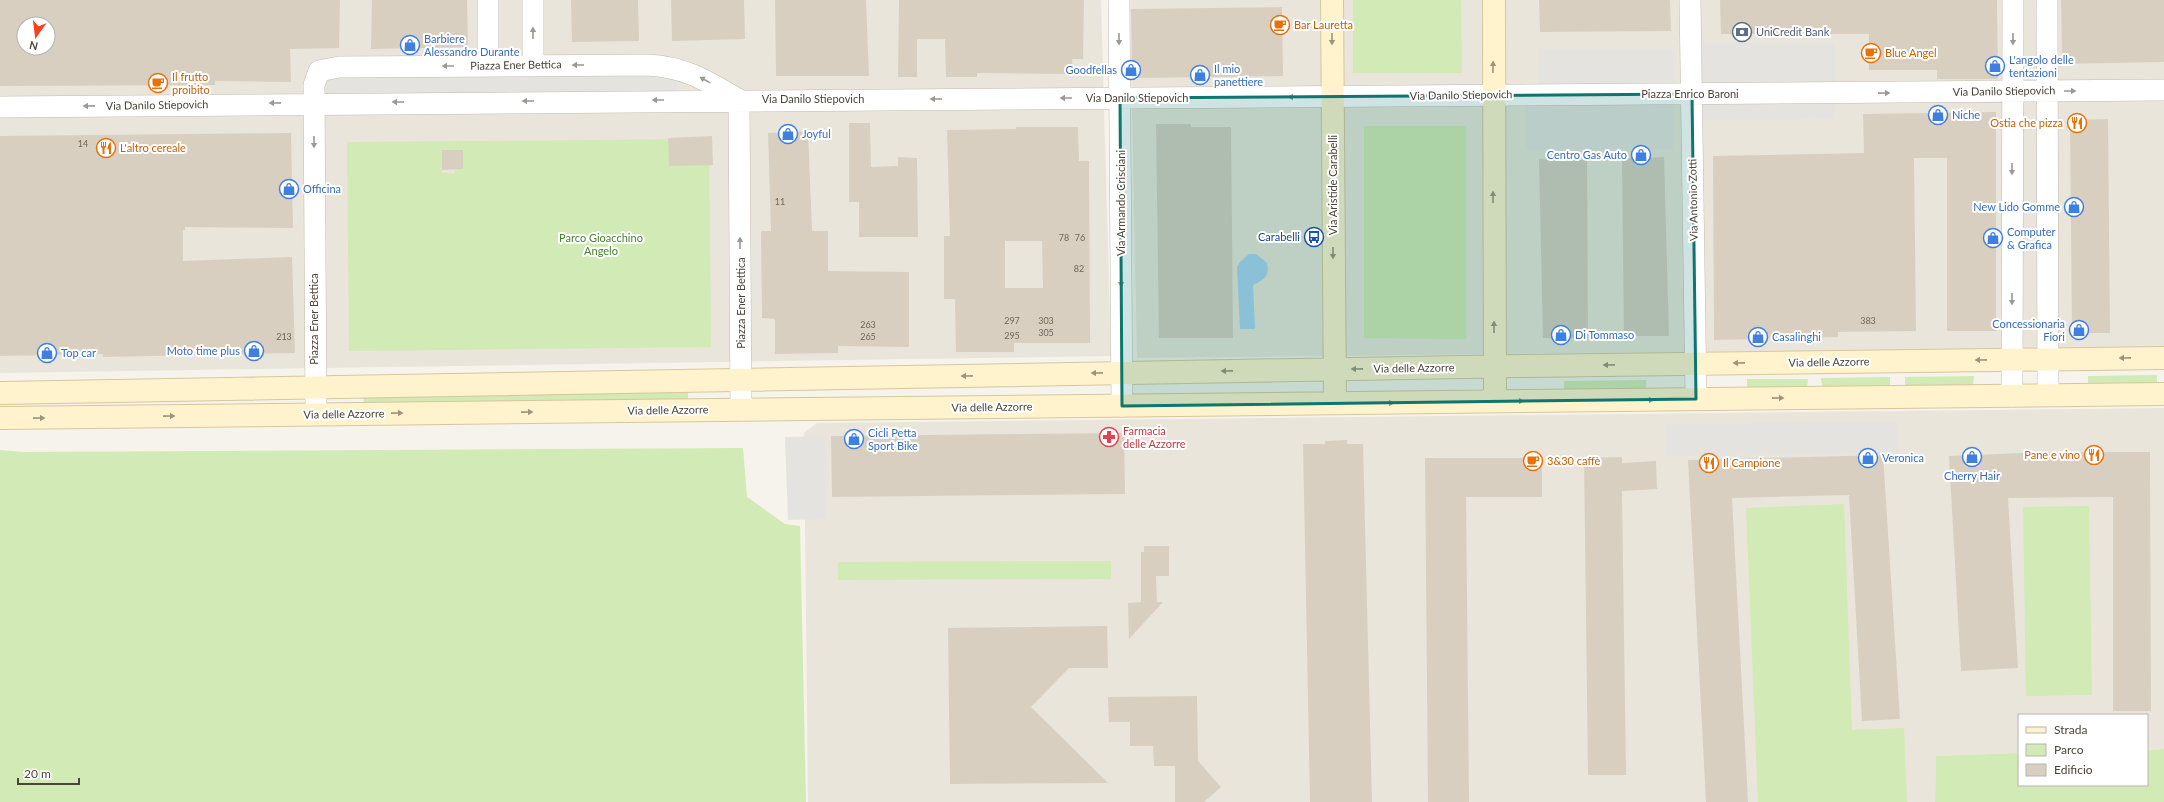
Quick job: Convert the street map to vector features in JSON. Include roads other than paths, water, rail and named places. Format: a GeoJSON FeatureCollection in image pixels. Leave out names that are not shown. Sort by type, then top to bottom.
{"type":"FeatureCollection","features":[{"type":"Feature","properties":{"kind":"street"},"geometry":{"type":"LineString","coordinates":[[488,0],[488,65]]}},
{"type":"Feature","properties":{"kind":"street"},"geometry":{"type":"LineString","coordinates":[[533,0],[533,65]]}},
{"type":"Feature","properties":{"kind":"street","name":"Via Armando Crisciani"},"geometry":{"type":"LineString","coordinates":[[1119,0],[1122,406]]}},
{"type":"Feature","properties":{"kind":"street","name":"Via Aristide Carabelli"},"geometry":{"type":"LineString","coordinates":[[1332,0],[1334,369]]}},
{"type":"Feature","properties":{"kind":"street"},"geometry":{"type":"LineString","coordinates":[[1494,0],[1493,94],[1495,402]]}},
{"type":"Feature","properties":{"kind":"street","name":"Via Antonio Zotti"},"geometry":{"type":"LineString","coordinates":[[1690,0],[1696,399]]}},
{"type":"Feature","properties":{"kind":"street"},"geometry":{"type":"LineString","coordinates":[[2012,396],[2013,0]]}},
{"type":"Feature","properties":{"kind":"street"},"geometry":{"type":"LineString","coordinates":[[2047,0],[2048,395]]}},
{"type":"Feature","properties":{"kind":"street","name":"Piazza Ener Bettica"},"geometry":{"type":"LineString","coordinates":[[316,414],[314,388],[314,80],[320,72],[331,67],[488,65],[661,66],[693,74],[739,100],[741,410]]}},
{"type":"Feature","properties":{"kind":"street","name":"Via Danilo Stiepovich"},"geometry":{"type":"LineString","coordinates":[[1845,93],[2164,90]]}},
{"type":"Feature","properties":{"kind":"street","name":"Piazza Enrico Baroni"},"geometry":{"type":"LineString","coordinates":[[1536,94],[1845,93]]}},
{"type":"Feature","properties":{"kind":"street","name":"Via Danilo Stiepovich"},"geometry":{"type":"LineString","coordinates":[[739,100],[1536,94]]}},
{"type":"Feature","properties":{"kind":"street"},"geometry":{"type":"LineString","coordinates":[[314,103],[739,100]]}},
{"type":"Feature","properties":{"kind":"street","name":"Via Danilo Stiepovich"},"geometry":{"type":"LineString","coordinates":[[0,106],[314,103]]}},
{"type":"Feature","properties":{"kind":"street","name":"Via delle Azzorre"},"geometry":{"type":"LineString","coordinates":[[0,394],[1494,366],[2164,358]]}},
{"type":"Feature","properties":{"kind":"street"},"geometry":{"type":"LineString","coordinates":[[1334,369],[1335,403]]}},
{"type":"Feature","properties":{"kind":"street","name":"Via delle Azzorre"},"geometry":{"type":"LineString","coordinates":[[0,418],[2164,394]]}},
{"type":"Feature","properties":{"kind":"water"},"geometry":{"type":"Polygon","coordinates":[[[1249,254],[1256,254],[1267,263],[1268,271],[1263,279],[1253,285],[1255,329],[1240,329],[1237,267],[1249,254]]]}},
{"type":"Feature","properties":{"kind":"place","name":"Bar Lauretta"},"geometry":{"type":"Point","coordinates":[1280,25]}},
{"type":"Feature","properties":{"kind":"place","name":"UniCredit Bank"},"geometry":{"type":"Point","coordinates":[1742,32]}},
{"type":"Feature","properties":{"kind":"place","name":"Barbiere Alessandro Durante"},"geometry":{"type":"Point","coordinates":[410,45]}},
{"type":"Feature","properties":{"kind":"place","name":"Blue Angel"},"geometry":{"type":"Point","coordinates":[1871,53]}},
{"type":"Feature","properties":{"kind":"place","name":"L'angolo delle tentazioni"},"geometry":{"type":"Point","coordinates":[1995,66]}},
{"type":"Feature","properties":{"kind":"place","name":"Goodfellas"},"geometry":{"type":"Point","coordinates":[1131,70]}},
{"type":"Feature","properties":{"kind":"place","name":"Il mio panettiere"},"geometry":{"type":"Point","coordinates":[1200,75]}},
{"type":"Feature","properties":{"kind":"place","name":"Il frutto proibito"},"geometry":{"type":"Point","coordinates":[158,83]}},
{"type":"Feature","properties":{"kind":"place","name":"Niche"},"geometry":{"type":"Point","coordinates":[1938,115]}},
{"type":"Feature","properties":{"kind":"place","name":"Ostia che pizza"},"geometry":{"type":"Point","coordinates":[2077,123]}},
{"type":"Feature","properties":{"kind":"place","name":"Joyful"},"geometry":{"type":"Point","coordinates":[788,134]}},
{"type":"Feature","properties":{"kind":"place","name":"L'altro cereale"},"geometry":{"type":"Point","coordinates":[106,148]}},
{"type":"Feature","properties":{"kind":"place","name":"Centro Gas Auto"},"geometry":{"type":"Point","coordinates":[1641,155]}},
{"type":"Feature","properties":{"kind":"place","name":"Officina"},"geometry":{"type":"Point","coordinates":[289,189]}},
{"type":"Feature","properties":{"kind":"place","name":"New Lido Gomme"},"geometry":{"type":"Point","coordinates":[2074,207]}},
{"type":"Feature","properties":{"kind":"place","name":"Carabelli"},"geometry":{"type":"Point","coordinates":[1314,237]}},
{"type":"Feature","properties":{"kind":"place","name":"Computer & Grafica"},"geometry":{"type":"Point","coordinates":[1993,238]}},
{"type":"Feature","properties":{"kind":"place","name":"Concessionaria Fiori"},"geometry":{"type":"Point","coordinates":[2079,330]}},
{"type":"Feature","properties":{"kind":"place","name":"Di Tommaso"},"geometry":{"type":"Point","coordinates":[1561,335]}},
{"type":"Feature","properties":{"kind":"place","name":"Casalinghi"},"geometry":{"type":"Point","coordinates":[1758,337]}},
{"type":"Feature","properties":{"kind":"place","name":"Moto time plus"},"geometry":{"type":"Point","coordinates":[254,351]}},
{"type":"Feature","properties":{"kind":"place","name":"Top car"},"geometry":{"type":"Point","coordinates":[47,353]}},
{"type":"Feature","properties":{"kind":"place","name":"Farmacia delle Azzorre"},"geometry":{"type":"Point","coordinates":[1109,437]}},
{"type":"Feature","properties":{"kind":"place","name":"Cicli Petta Sport Bike"},"geometry":{"type":"Point","coordinates":[854,439]}},
{"type":"Feature","properties":{"kind":"place","name":"Pane e vino"},"geometry":{"type":"Point","coordinates":[2094,455]}},
{"type":"Feature","properties":{"kind":"place","name":"Cherry Hair"},"geometry":{"type":"Point","coordinates":[1972,457]}},
{"type":"Feature","properties":{"kind":"place","name":"Veronica"},"geometry":{"type":"Point","coordinates":[1868,458]}},
{"type":"Feature","properties":{"kind":"place","name":"3&30 caffè"},"geometry":{"type":"Point","coordinates":[1533,461]}},
{"type":"Feature","properties":{"kind":"place","name":"Il Campione"},"geometry":{"type":"Point","coordinates":[1709,463]}},
{"type":"Feature","properties":{"kind":"park label","name":"Parco Gioacchino Angelo"},"geometry":{"type":"Point","coordinates":[601,244]}}]}
